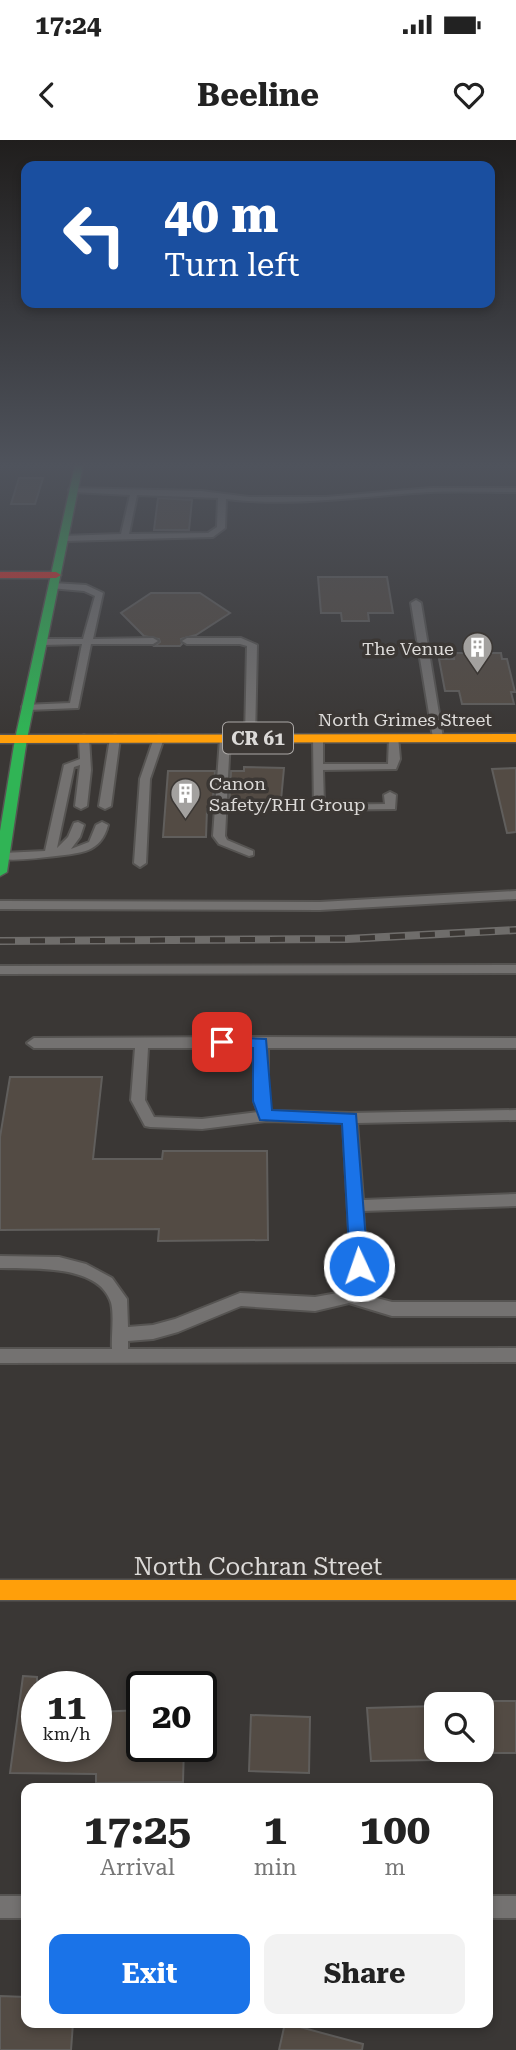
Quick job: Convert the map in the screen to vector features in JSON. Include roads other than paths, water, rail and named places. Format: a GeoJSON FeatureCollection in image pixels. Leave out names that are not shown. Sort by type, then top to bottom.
{"type":"FeatureCollection","features":[{"type":"Feature","properties":{"kind":"main road"},"geometry":{"type":"LineString","coordinates":[[2,864],[21,738],[61,554]]}},
{"type":"Feature","properties":{"kind":"main road"},"geometry":{"type":"LineString","coordinates":[[0,575],[55,581]]}},
{"type":"Feature","properties":{"kind":"main road","name":"North Grimes Street"},"geometry":{"type":"LineString","coordinates":[[0,738],[516,738]]}},
{"type":"Feature","properties":{"kind":"main road","name":"North Cochran Street"},"geometry":{"type":"LineString","coordinates":[[0,1590],[516,1590]]}},
{"type":"Feature","properties":{"kind":"lane"},"geometry":{"type":"LineString","coordinates":[[27,707],[74,706],[100,596],[86,587],[55,581]]}},
{"type":"Feature","properties":{"kind":"lane"},"geometry":{"type":"LineString","coordinates":[[416,603],[438,738]]}},
{"type":"Feature","properties":{"kind":"lane"},"geometry":{"type":"LineString","coordinates":[[41,642],[153,641]]}},
{"type":"Feature","properties":{"kind":"lane"},"geometry":{"type":"LineString","coordinates":[[187,641],[241,641],[252,645],[250,738]]}},
{"type":"Feature","properties":{"kind":"lane"},"geometry":{"type":"LineString","coordinates":[[81,806],[84,738]]}},
{"type":"Feature","properties":{"kind":"lane"},"geometry":{"type":"LineString","coordinates":[[105,806],[115,738]]}},
{"type":"Feature","properties":{"kind":"lane"},"geometry":{"type":"LineString","coordinates":[[141,863],[145,779],[159,738]]}},
{"type":"Feature","properties":{"kind":"lane"},"geometry":{"type":"LineString","coordinates":[[225,738],[219,836],[223,842],[249,853]]}},
{"type":"Feature","properties":{"kind":"lane"},"geometry":{"type":"LineString","coordinates":[[318,738],[318,808],[391,807],[390,795]]}},
{"type":"Feature","properties":{"kind":"lane"},"geometry":{"type":"LineString","coordinates":[[318,767],[392,768],[395,760],[394,738]]}},
{"type":"Feature","properties":{"kind":"lane"},"geometry":{"type":"LineString","coordinates":[[54,854],[69,765],[85,761]]}},
{"type":"Feature","properties":{"kind":"lane"},"geometry":{"type":"LineString","coordinates":[[54,854],[75,840],[78,825]]}},
{"type":"Feature","properties":{"kind":"lane"},"geometry":{"type":"LineString","coordinates":[[2,864],[86,849],[95,844],[102,825]]}},
{"type":"Feature","properties":{"kind":"lane"},"geometry":{"type":"LineString","coordinates":[[0,905],[320,906],[516,895]]}},
{"type":"Feature","properties":{"kind":"lane"},"geometry":{"type":"LineString","coordinates":[[0,970],[516,969]]}},
{"type":"Feature","properties":{"kind":"lane"},"geometry":{"type":"LineString","coordinates":[[34,1042],[516,1043]]}},
{"type":"Feature","properties":{"kind":"lane"},"geometry":{"type":"LineString","coordinates":[[142,1042],[138,1100],[150,1122],[202,1124],[266,1116],[350,1118],[516,1115]]}},
{"type":"Feature","properties":{"kind":"lane"},"geometry":{"type":"LineString","coordinates":[[261,1042],[261,1101],[266,1116]]}},
{"type":"Feature","properties":{"kind":"lane"},"geometry":{"type":"LineString","coordinates":[[349,1297],[359,1266],[350,1118]]}},
{"type":"Feature","properties":{"kind":"lane"},"geometry":{"type":"LineString","coordinates":[[355,1206],[516,1200]]}},
{"type":"Feature","properties":{"kind":"lane"},"geometry":{"type":"LineString","coordinates":[[0,1262],[59,1263],[80,1268],[106,1282],[119,1299],[120,1356]]}},
{"type":"Feature","properties":{"kind":"lane"},"geometry":{"type":"LineString","coordinates":[[119,1335],[153,1332],[178,1325],[240,1299],[315,1304],[349,1297],[392,1309],[516,1309]]}},
{"type":"Feature","properties":{"kind":"lane"},"geometry":{"type":"LineString","coordinates":[[0,1356],[516,1355]]}},
{"type":"Feature","properties":{"kind":"lane"},"geometry":{"type":"LineString","coordinates":[[0,1907],[21,1907]]}},
{"type":"Feature","properties":{"kind":"lane"},"geometry":{"type":"LineString","coordinates":[[493,1907],[516,1907]]}},
{"type":"Feature","properties":{"kind":"railway"},"geometry":{"type":"LineString","coordinates":[[0,941],[347,939],[516,930]]}},
{"type":"Feature","properties":{"kind":"place","name":"The Venue"},"geometry":{"type":"Point","coordinates":[477,675]}},
{"type":"Feature","properties":{"kind":"place","name":"Canon Safety/RHI Group"},"geometry":{"type":"Point","coordinates":[186,820]}}]}
